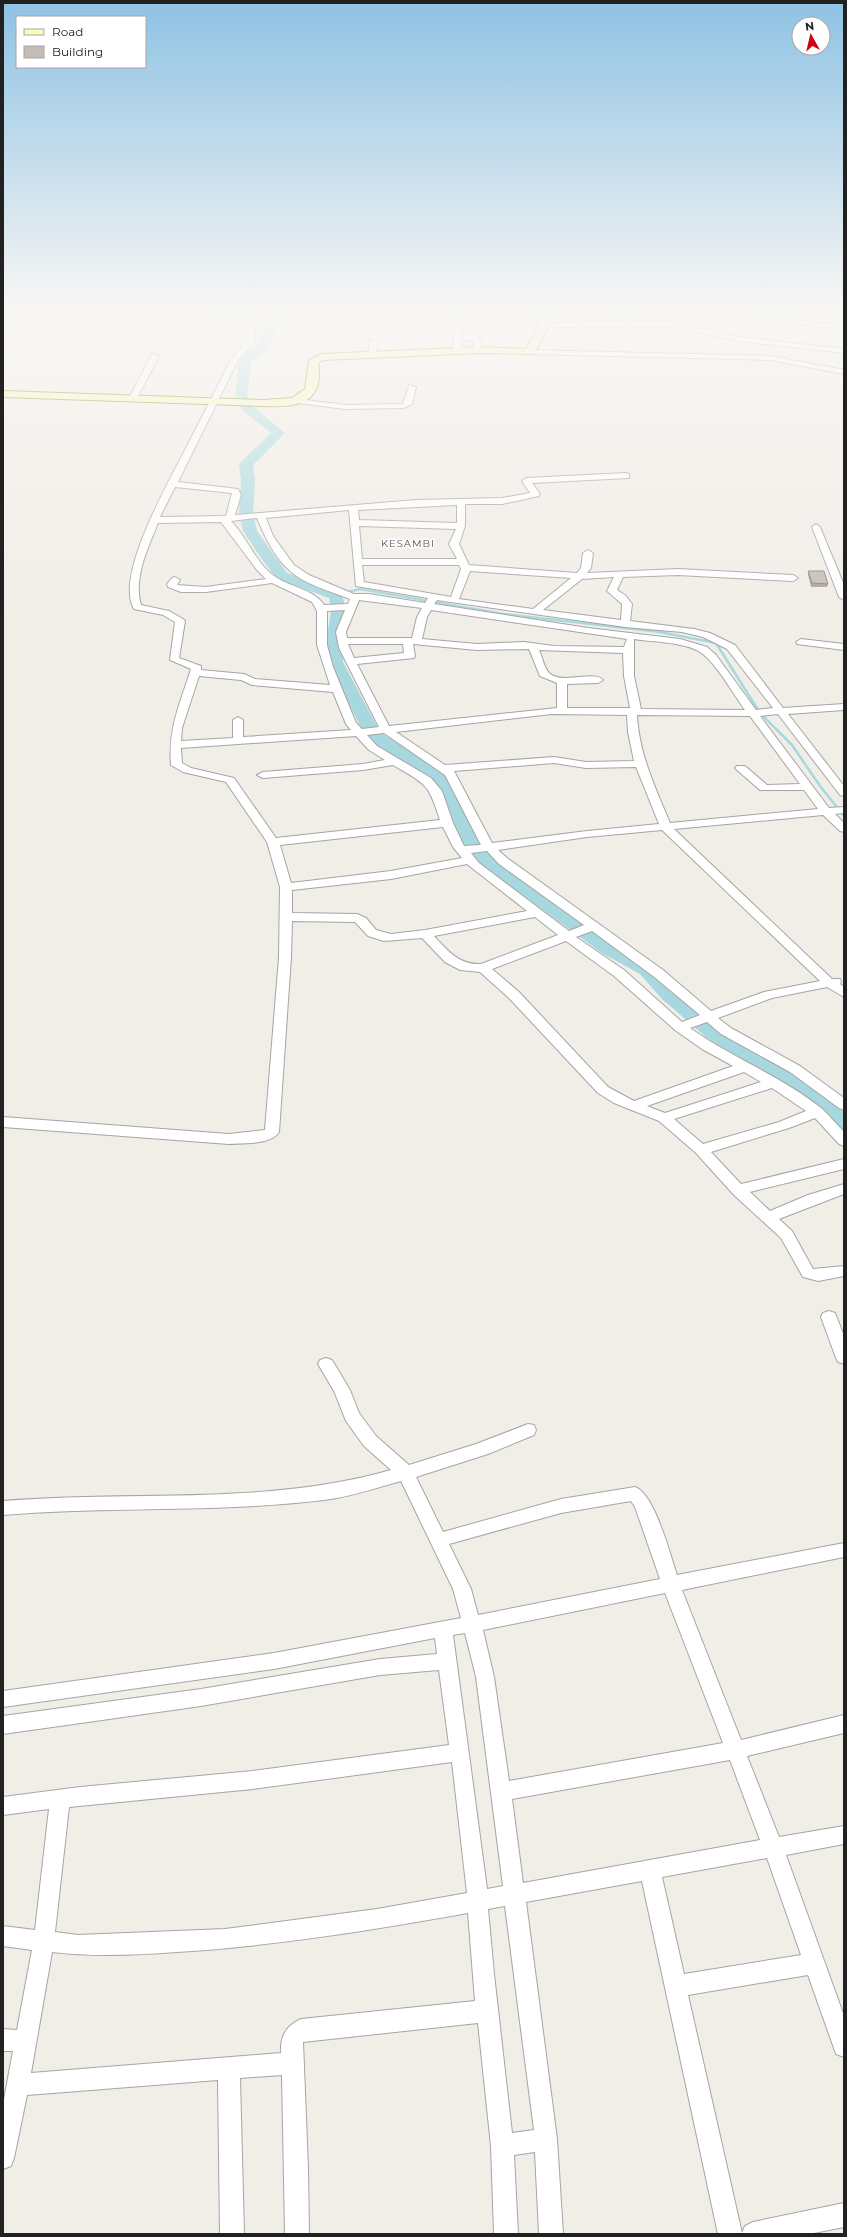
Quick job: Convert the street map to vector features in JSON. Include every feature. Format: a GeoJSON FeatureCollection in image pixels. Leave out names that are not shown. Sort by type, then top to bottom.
{"type":"FeatureCollection","features":[{"type":"Feature","properties":{"kind":"street"},"geometry":{"type":"LineString","coordinates":[[3,1122],[229,1139],[264,1136],[272,1132],[285,957],[286,887],[273,842],[230,780],[180,768],[177,765],[175,746],[177,728],[197,673],[195,666],[182,662],[174,657],[178,619],[137,607],[134,602],[135,576],[154,520],[174,484],[208,413]]}},
{"type":"Feature","properties":{"kind":"street"},"geometry":{"type":"LineString","coordinates":[[154,520],[229,518],[353,507],[502,501],[535,496],[535,492],[526,481],[626,476]]}},
{"type":"Feature","properties":{"kind":"street"},"geometry":{"type":"LineString","coordinates":[[174,484],[234,491],[237,495],[229,518],[229,524],[260,568],[272,580],[316,600],[325,608],[348,607]]}},
{"type":"Feature","properties":{"kind":"street"},"geometry":{"type":"LineString","coordinates":[[454,600],[465,576],[464,565],[454,544],[461,526],[461,502]]}},
{"type":"Feature","properties":{"kind":"street"},"geometry":{"type":"LineString","coordinates":[[353,507],[359,584]]}},
{"type":"Feature","properties":{"kind":"street"},"geometry":{"type":"LineString","coordinates":[[256,515],[291,567],[306,577],[342,588],[354,597],[431,602],[630,630],[690,631],[708,635],[719,640],[731,647],[776,710],[844,793]]}},
{"type":"Feature","properties":{"kind":"street"},"geometry":{"type":"LineString","coordinates":[[354,523],[461,526]]}},
{"type":"Feature","properties":{"kind":"street"},"geometry":{"type":"LineString","coordinates":[[816,527],[844,597]]}},
{"type":"Feature","properties":{"kind":"street"},"geometry":{"type":"LineString","coordinates":[[356,558],[424,553]]}},
{"type":"Feature","properties":{"kind":"street"},"geometry":{"type":"LineString","coordinates":[[536,611],[580,576],[586,568],[588,553]]}},
{"type":"Feature","properties":{"kind":"street"},"geometry":{"type":"LineString","coordinates":[[356,558],[464,565],[580,576],[699,572],[792,578]]}},
{"type":"Feature","properties":{"kind":"street"},"geometry":{"type":"LineString","coordinates":[[620,574],[612,591],[622,597],[627,604],[630,630],[628,650],[629,681],[634,711],[633,732],[640,764],[666,828],[828,983],[844,993]]}},
{"type":"Feature","properties":{"kind":"street"},"geometry":{"type":"LineString","coordinates":[[175,580],[172,584],[173,587],[181,589],[225,587],[272,580]]}},
{"type":"Feature","properties":{"kind":"street"},"geometry":{"type":"LineString","coordinates":[[342,588],[359,584],[391,587],[431,602],[454,600],[536,611],[630,630],[703,649],[712,657],[806,786],[844,829]]}},
{"type":"Feature","properties":{"kind":"street"},"geometry":{"type":"LineString","coordinates":[[354,597],[348,607],[342,624],[342,641],[350,663],[383,730],[450,773],[486,846],[503,861],[590,927],[681,990],[706,1016],[726,1031],[796,1069],[844,1104]]}},
{"type":"Feature","properties":{"kind":"street"},"geometry":{"type":"LineString","coordinates":[[350,663],[363,659],[410,656],[412,641],[422,617],[431,602]]}},
{"type":"Feature","properties":{"kind":"street"},"geometry":{"type":"LineString","coordinates":[[325,608],[322,645],[335,689],[351,724],[374,748],[427,780],[436,791],[447,822],[466,854],[493,880],[619,973],[708,1046],[773,1083],[817,1112],[844,1141]]}},
{"type":"Feature","properties":{"kind":"street"},"geometry":{"type":"LineString","coordinates":[[342,641],[412,641],[477,647],[628,650]]}},
{"type":"Feature","properties":{"kind":"street"},"geometry":{"type":"LineString","coordinates":[[801,642],[844,647]]}},
{"type":"Feature","properties":{"kind":"street"},"geometry":{"type":"LineString","coordinates":[[533,647],[544,674],[550,678],[562,680],[598,680]]}},
{"type":"Feature","properties":{"kind":"street"},"geometry":{"type":"LineString","coordinates":[[197,673],[244,677],[252,682],[335,689]]}},
{"type":"Feature","properties":{"kind":"street"},"geometry":{"type":"LineString","coordinates":[[562,680],[562,711]]}},
{"type":"Feature","properties":{"kind":"street"},"geometry":{"type":"LineString","coordinates":[[175,746],[361,733],[525,713],[562,711],[753,712],[844,707]]}},
{"type":"Feature","properties":{"kind":"street"},"geometry":{"type":"LineString","coordinates":[[238,720],[238,741]]}},
{"type":"Feature","properties":{"kind":"street"},"geometry":{"type":"LineString","coordinates":[[443,768],[554,760],[586,765],[640,764]]}},
{"type":"Feature","properties":{"kind":"street"},"geometry":{"type":"LineString","coordinates":[[263,776],[363,767],[395,761]]}},
{"type":"Feature","properties":{"kind":"street"},"geometry":{"type":"LineString","coordinates":[[742,768],[764,788],[806,786]]}},
{"type":"Feature","properties":{"kind":"street"},"geometry":{"type":"LineString","coordinates":[[286,887],[391,875],[466,854],[486,846],[588,834],[666,828],[844,810]]}},
{"type":"Feature","properties":{"kind":"street"},"geometry":{"type":"LineString","coordinates":[[273,842],[447,822]]}},
{"type":"Feature","properties":{"kind":"street"},"geometry":{"type":"LineString","coordinates":[[286,917],[357,918],[371,932],[384,938],[425,934],[538,913]]}},
{"type":"Feature","properties":{"kind":"street"},"geometry":{"type":"LineString","coordinates":[[425,934],[459,967],[470,969],[483,968],[590,927]]}},
{"type":"Feature","properties":{"kind":"street"},"geometry":{"type":"LineString","coordinates":[[483,968],[514,995],[603,1090],[634,1106],[664,1118],[701,1150],[739,1190],[787,1235],[808,1273],[818,1275],[844,1271]]}},
{"type":"Feature","properties":{"kind":"street"},"geometry":{"type":"LineString","coordinates":[[684,1025],[769,995],[828,983],[844,982]]}},
{"type":"Feature","properties":{"kind":"street"},"geometry":{"type":"LineString","coordinates":[[634,1106],[746,1067]]}},
{"type":"Feature","properties":{"kind":"street"},"geometry":{"type":"LineString","coordinates":[[664,1118],[773,1083]]}},
{"type":"Feature","properties":{"kind":"street"},"geometry":{"type":"LineString","coordinates":[[701,1150],[784,1125],[817,1112]]}},
{"type":"Feature","properties":{"kind":"street"},"geometry":{"type":"LineString","coordinates":[[739,1190],[844,1164]]}},
{"type":"Feature","properties":{"kind":"street"},"geometry":{"type":"LineString","coordinates":[[769,1217],[813,1199],[844,1190]]}},
{"type":"Feature","properties":{"kind":"street"},"geometry":{"type":"LineString","coordinates":[[829,1317],[844,1358]]}},
{"type":"Feature","properties":{"kind":"street"},"geometry":{"type":"LineString","coordinates":[[326,1364],[342,1390],[352,1416],[370,1441],[405,1472],[462,1589],[485,1677],[500,1792],[508,1895],[523,2142],[506,2234]]}},
{"type":"Feature","properties":{"kind":"street"},"geometry":{"type":"LineString","coordinates":[[3,1508],[39,1504],[222,1500],[325,1492],[370,1484],[475,1451],[528,1430]]}},
{"type":"Feature","properties":{"kind":"street"},"geometry":{"type":"LineString","coordinates":[[439,1540],[539,1512],[617,1496],[635,1494],[643,1504],[671,1584],[773,1847],[844,2046]]}},
{"type":"Feature","properties":{"kind":"street"},"geometry":{"type":"LineString","coordinates":[[3,1725],[257,1689],[429,1661],[472,1624],[555,1606],[844,1550]]}},
{"type":"Feature","properties":{"kind":"street"},"geometry":{"type":"LineString","coordinates":[[3,1699],[274,1661],[378,1640],[445,1647]]}},
{"type":"Feature","properties":{"kind":"street"},"geometry":{"type":"LineString","coordinates":[[445,1647],[480,1901],[487,2011],[523,2142],[551,2234]]}},
{"type":"Feature","properties":{"kind":"street"},"geometry":{"type":"LineString","coordinates":[[500,1792],[736,1750],[844,1724]]}},
{"type":"Feature","properties":{"kind":"street"},"geometry":{"type":"LineString","coordinates":[[3,1806],[60,1798],[253,1780],[460,1752]]}},
{"type":"Feature","properties":{"kind":"street"},"geometry":{"type":"LineString","coordinates":[[3,2158],[44,1941],[60,1798]]}},
{"type":"Feature","properties":{"kind":"street"},"geometry":{"type":"LineString","coordinates":[[3,1936],[78,1945],[158,1944],[225,1939],[377,1919],[844,1835]]}},
{"type":"Feature","properties":{"kind":"street"},"geometry":{"type":"LineString","coordinates":[[650,1869],[730,2234]]}},
{"type":"Feature","properties":{"kind":"street"},"geometry":{"type":"LineString","coordinates":[[676,1986],[814,1963]]}},
{"type":"Feature","properties":{"kind":"street"},"geometry":{"type":"LineString","coordinates":[[297,2234],[297,2168],[292,2038],[294,2033],[301,2030],[487,2011]]}},
{"type":"Feature","properties":{"kind":"street"},"geometry":{"type":"LineString","coordinates":[[3,2040],[26,2041]]}},
{"type":"Feature","properties":{"kind":"street"},"geometry":{"type":"LineString","coordinates":[[18,2085],[229,2069],[293,2062]]}},
{"type":"Feature","properties":{"kind":"street"},"geometry":{"type":"LineString","coordinates":[[229,2069],[232,2234]]}},
{"type":"Feature","properties":{"kind":"street"},"geometry":{"type":"LineString","coordinates":[[753,2234],[844,2215]]}},
{"type":"Feature","properties":{"kind":"building"},"geometry":{"type":"Polygon","coordinates":[[[808,571],[824,571],[828,584],[812,583],[808,571]]]}},
{"type":"Feature","properties":{"kind":"waterway"},"geometry":{"type":"LineString","coordinates":[[254,413],[279,433],[246,464],[248,480],[246,512],[250,531],[282,576],[336,595],[339,612],[335,636],[335,662],[373,735],[436,775],[450,789],[468,837],[488,865],[521,885],[609,949],[647,970],[669,995],[713,1032],[790,1079],[844,1124]]}},
{"type":"Feature","properties":{"kind":"waterway"},"geometry":{"type":"LineString","coordinates":[[336,595],[360,589],[503,614],[660,632],[716,643],[760,713],[792,745],[820,786],[844,816]]}},
{"type":"Feature","properties":{"kind":"district","name":"KESAMBI"},"geometry":{"type":"Point","coordinates":[408,543]}}]}
